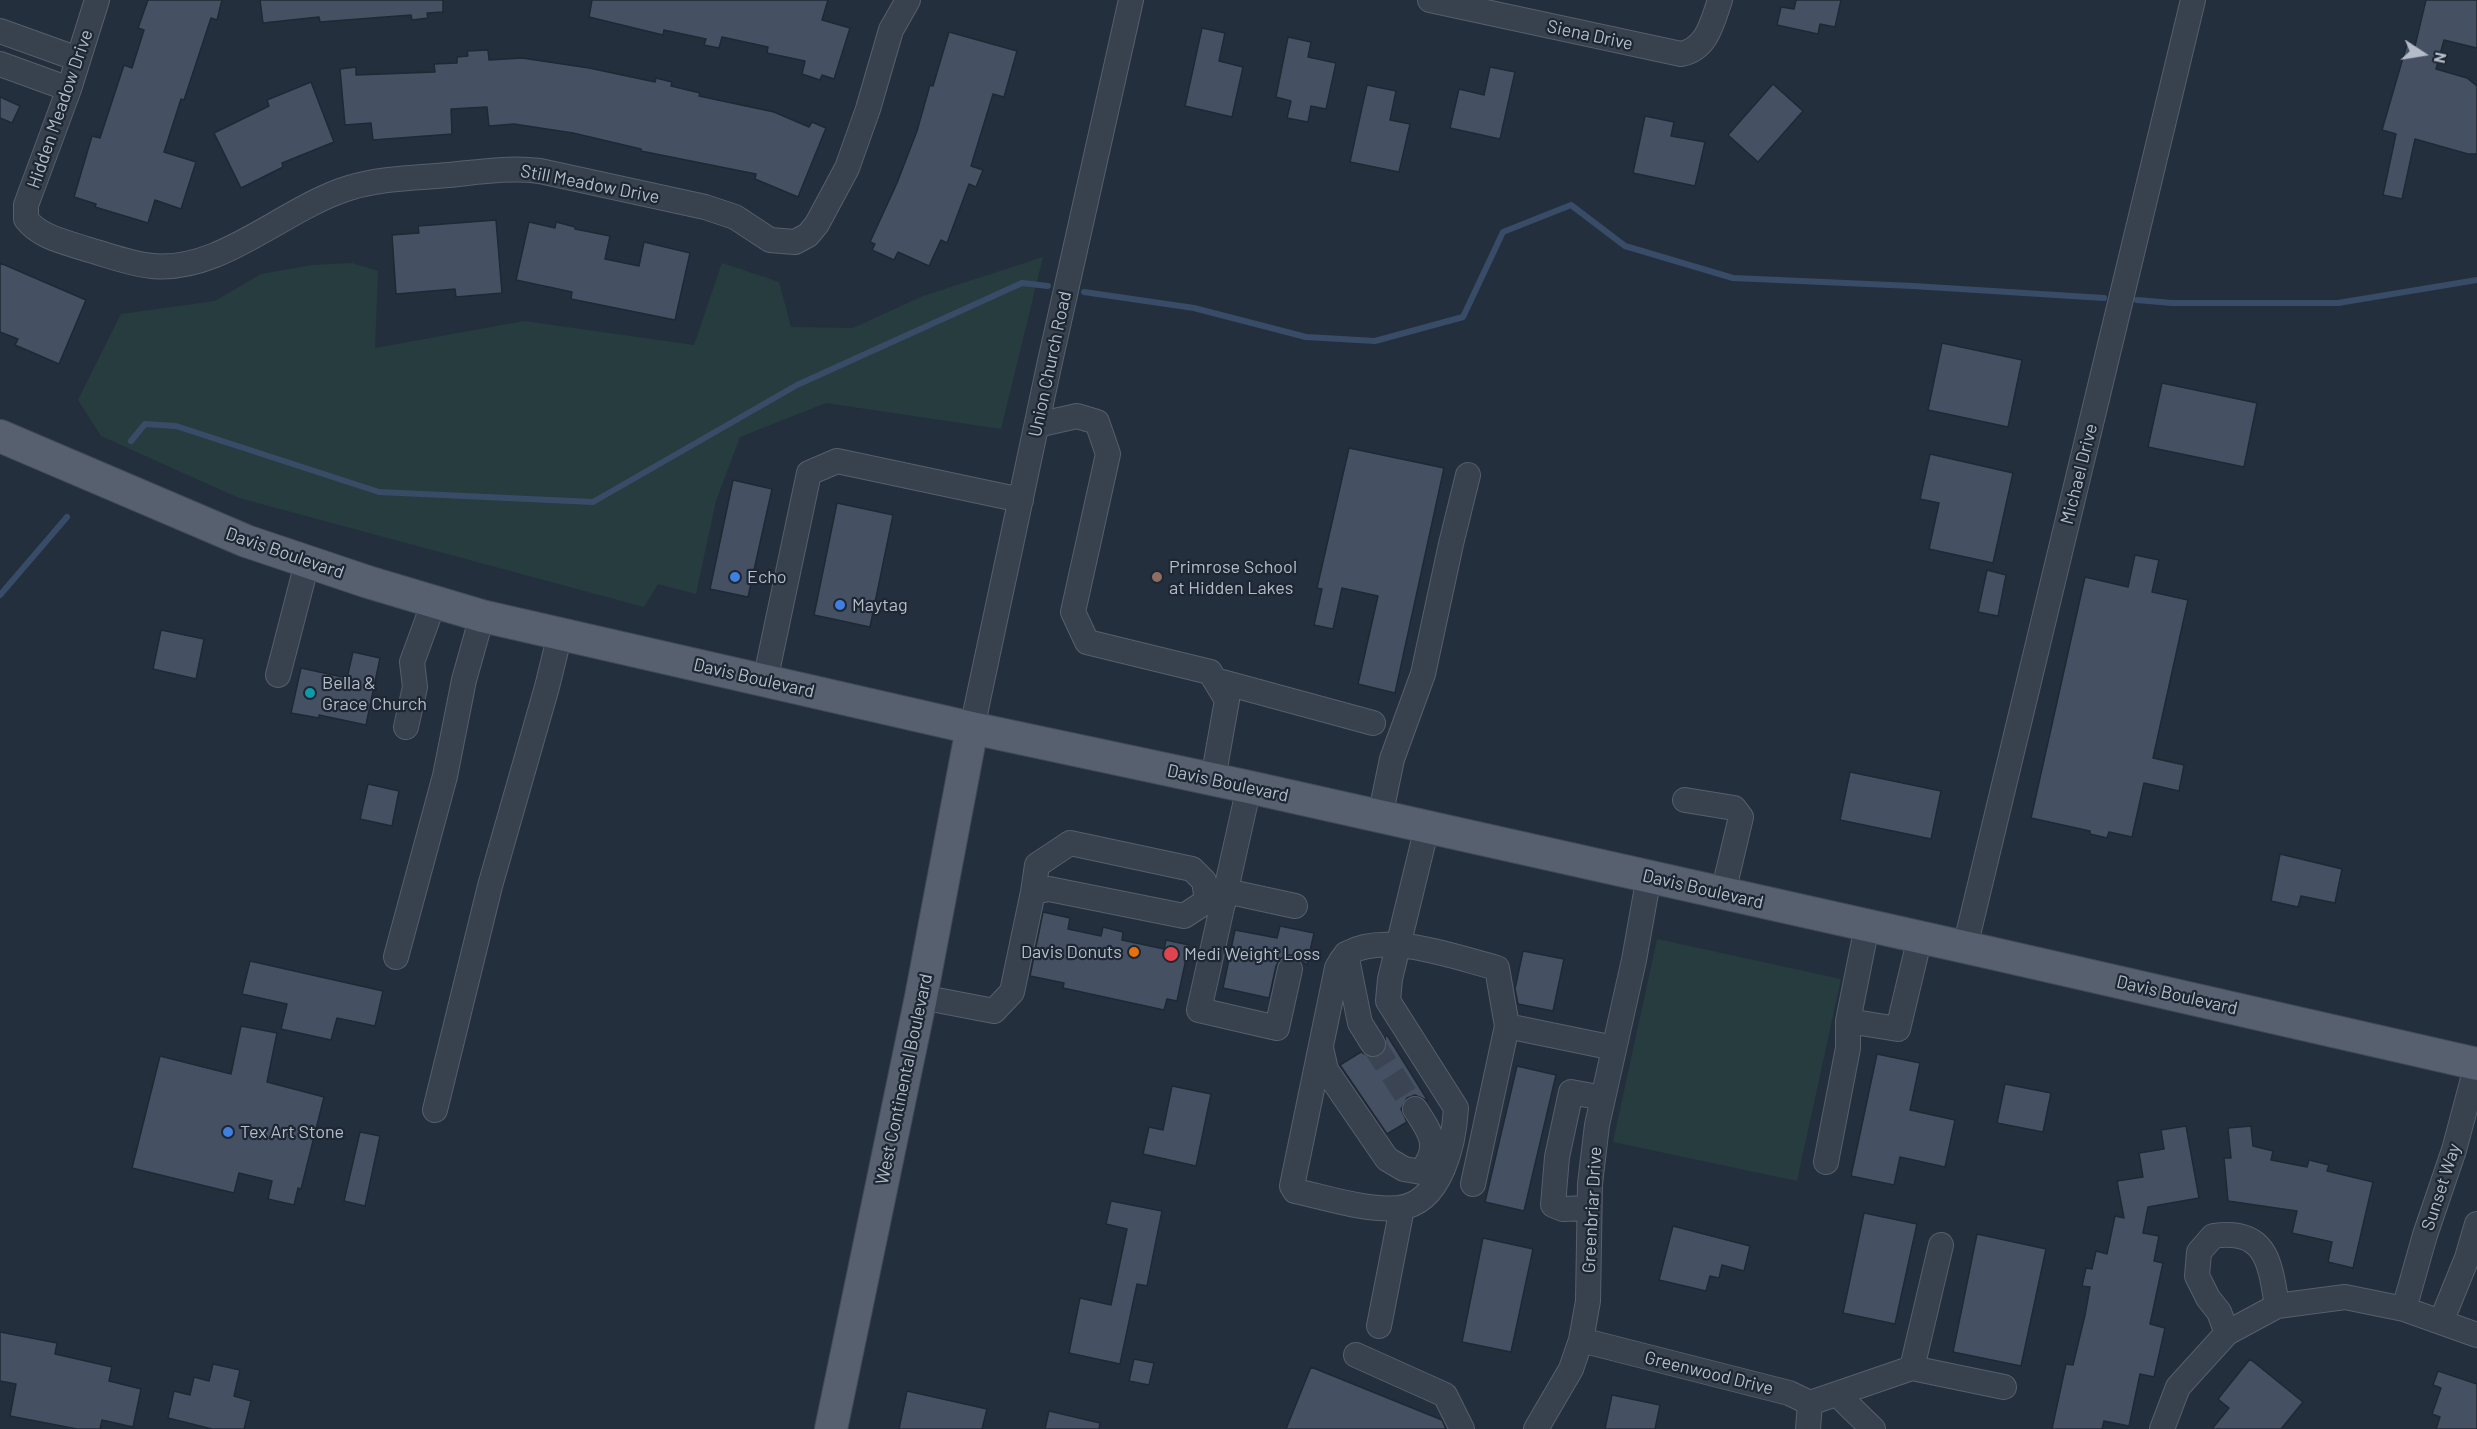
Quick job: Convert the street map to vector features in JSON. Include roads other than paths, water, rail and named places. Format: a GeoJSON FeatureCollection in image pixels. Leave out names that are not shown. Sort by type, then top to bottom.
{"type":"FeatureCollection","features":[{"type":"Feature","properties":{"kind":"main road","name":"Davis Boulevard"},"geometry":{"type":"LineString","coordinates":[[0,436],[188,518],[307,563],[482,616],[972,728],[1649,876],[2477,1064]]}},
{"type":"Feature","properties":{"kind":"main road","name":"West Continental Boulevard"},"geometry":{"type":"LineString","coordinates":[[831,1429],[921,997],[972,728]]}},
{"type":"Feature","properties":{"kind":"street","name":"Hidden Meadow Drive"},"geometry":{"type":"LineString","coordinates":[[26,219],[26,205],[69,89],[97,0]]}},
{"type":"Feature","properties":{"kind":"street","name":"Still Meadow Drive"},"geometry":{"type":"LineString","coordinates":[[26,219],[38,231],[121,260],[152,266],[184,266],[214,256],[298,209],[352,187],[390,180],[526,169],[705,207],[735,217],[770,240],[795,243],[817,224],[847,168],[865,119],[891,30],[908,0]]}},
{"type":"Feature","properties":{"kind":"street","name":"Union Church Road"},"geometry":{"type":"LineString","coordinates":[[972,728],[1131,0]]}},
{"type":"Feature","properties":{"kind":"street","name":"Siena Drive"},"geometry":{"type":"LineString","coordinates":[[1430,0],[1681,54],[1692,52],[1708,34],[1720,0]]}},
{"type":"Feature","properties":{"kind":"street","name":"Michael Drive"},"geometry":{"type":"LineString","coordinates":[[1965,947],[2193,0]]}},
{"type":"Feature","properties":{"kind":"street"},"geometry":{"type":"LineString","coordinates":[[0,31],[78,59]]}},
{"type":"Feature","properties":{"kind":"street"},"geometry":{"type":"LineString","coordinates":[[0,64],[69,89]]}},
{"type":"Feature","properties":{"kind":"street"},"geometry":{"type":"LineString","coordinates":[[1037,425],[1077,416],[1097,422],[1108,454],[1073,612],[1087,642],[1210,672],[1227,700],[1213,779]]}},
{"type":"Feature","properties":{"kind":"street"},"geometry":{"type":"LineString","coordinates":[[765,681],[809,473],[837,461],[1021,500]]}},
{"type":"Feature","properties":{"kind":"street"},"geometry":{"type":"LineString","coordinates":[[1380,817],[1392,759],[1423,674],[1468,475]]}},
{"type":"Feature","properties":{"kind":"street"},"geometry":{"type":"LineString","coordinates":[[278,675],[307,563]]}},
{"type":"Feature","properties":{"kind":"street"},"geometry":{"type":"LineString","coordinates":[[406,727],[415,687],[412,662],[434,602]]}},
{"type":"Feature","properties":{"kind":"street"},"geometry":{"type":"LineString","coordinates":[[396,957],[445,776],[464,680],[482,616]]}},
{"type":"Feature","properties":{"kind":"street"},"geometry":{"type":"LineString","coordinates":[[435,1110],[490,886],[548,687],[560,634]]}},
{"type":"Feature","properties":{"kind":"street"},"geometry":{"type":"LineString","coordinates":[[1215,680],[1373,723]]}},
{"type":"Feature","properties":{"kind":"street"},"geometry":{"type":"LineString","coordinates":[[1249,787],[1218,899],[1199,1010],[1277,1028],[1290,969]]}},
{"type":"Feature","properties":{"kind":"street"},"geometry":{"type":"LineString","coordinates":[[1685,800],[1734,808],[1741,817],[1723,893]]}},
{"type":"Feature","properties":{"kind":"street"},"geometry":{"type":"LineString","coordinates":[[1427,827],[1400,945],[1390,979],[1388,1001],[1456,1108],[1455,1129],[1446,1165],[1431,1189],[1416,1202],[1402,1208],[1379,1208],[1295,1191],[1292,1186],[1338,968],[1346,954],[1366,946],[1400,945],[1497,968],[1507,1026],[1473,1184]]}},
{"type":"Feature","properties":{"kind":"street"},"geometry":{"type":"LineString","coordinates":[[921,997],[994,1011],[1012,992],[1038,865],[1070,843],[1192,869],[1218,899]]}},
{"type":"Feature","properties":{"kind":"street","name":"Greenbriar Drive"},"geometry":{"type":"LineString","coordinates":[[1536,1429],[1571,1369],[1581,1340],[1588,1301],[1590,1184],[1597,1125],[1649,876]]}},
{"type":"Feature","properties":{"kind":"street"},"geometry":{"type":"LineString","coordinates":[[1033,892],[1049,889],[1184,916],[1218,899],[1295,906]]}},
{"type":"Feature","properties":{"kind":"street"},"geometry":{"type":"LineString","coordinates":[[1826,1162],[1848,1048],[1848,1021],[1867,926]]}},
{"type":"Feature","properties":{"kind":"street"},"geometry":{"type":"LineString","coordinates":[[1848,1021],[1898,1029],[1920,937]]}},
{"type":"Feature","properties":{"kind":"street"},"geometry":{"type":"LineString","coordinates":[[1346,954],[1360,1023],[1373,1044]]}},
{"type":"Feature","properties":{"kind":"street"},"geometry":{"type":"LineString","coordinates":[[1507,1026],[1614,1048]]}},
{"type":"Feature","properties":{"kind":"street"},"geometry":{"type":"LineString","coordinates":[[1321,1048],[1326,1070],[1387,1160],[1404,1169],[1421,1172],[1429,1161],[1434,1146],[1427,1127],[1415,1109]]}},
{"type":"Feature","properties":{"kind":"street","name":"Sunset Way"},"geometry":{"type":"LineString","coordinates":[[2404,1309],[2425,1235],[2454,1150],[2477,1064]]}},
{"type":"Feature","properties":{"kind":"street"},"geometry":{"type":"LineString","coordinates":[[1589,1208],[1563,1209],[1553,1205],[1557,1157],[1571,1092],[1603,1098]]}},
{"type":"Feature","properties":{"kind":"street"},"geometry":{"type":"LineString","coordinates":[[1379,1326],[1402,1208]]}},
{"type":"Feature","properties":{"kind":"street"},"geometry":{"type":"LineString","coordinates":[[2441,1322],[2467,1258],[2477,1224]]}},
{"type":"Feature","properties":{"kind":"street"},"geometry":{"type":"LineString","coordinates":[[2227,1333],[2219,1312],[2208,1298],[2198,1276],[2199,1252],[2213,1236],[2232,1233],[2250,1239],[2266,1254],[2277,1306]]}},
{"type":"Feature","properties":{"kind":"street"},"geometry":{"type":"LineString","coordinates":[[1912,1368],[1941,1245]]}},
{"type":"Feature","properties":{"kind":"street"},"geometry":{"type":"LineString","coordinates":[[2162,1429],[2178,1387],[2227,1333],[2277,1306],[2345,1297],[2404,1309],[2477,1335]]}},
{"type":"Feature","properties":{"kind":"street","name":"Greenwood Drive"},"geometry":{"type":"LineString","coordinates":[[1581,1340],[1789,1393],[1810,1403]]}},
{"type":"Feature","properties":{"kind":"street"},"geometry":{"type":"LineString","coordinates":[[1356,1355],[1445,1395],[1462,1429]]}},
{"type":"Feature","properties":{"kind":"street"},"geometry":{"type":"LineString","coordinates":[[1808,1429],[1810,1403],[1912,1368],[2004,1387]]}},
{"type":"Feature","properties":{"kind":"street"},"geometry":{"type":"LineString","coordinates":[[1837,1394],[1873,1429]]}},
{"type":"Feature","properties":{"kind":"waterway"},"geometry":{"type":"LineString","coordinates":[[1084,292],[1194,308],[1306,337],[1375,341],[1463,317],[1503,232],[1571,205],[1625,246],[1733,278],[2104,298]]}},
{"type":"Feature","properties":{"kind":"waterway"},"geometry":{"type":"LineString","coordinates":[[2137,300],[2172,303],[2338,303],[2477,280]]}},
{"type":"Feature","properties":{"kind":"waterway"},"geometry":{"type":"LineString","coordinates":[[131,441],[145,424],[176,426],[379,492],[593,502],[797,385],[1022,283],[1048,286]]}},
{"type":"Feature","properties":{"kind":"waterway"},"geometry":{"type":"LineString","coordinates":[[0,595],[67,517]]}},
{"type":"Feature","properties":{"kind":"tunnel"},"geometry":{"type":"LineString","coordinates":[[1373,1044],[1415,1109]]}},
{"type":"Feature","properties":{"kind":"place","name":"Echo"},"geometry":{"type":"Point","coordinates":[735,577]}},
{"type":"Feature","properties":{"kind":"place","name":"Primrose School at Hidden Lakes"},"geometry":{"type":"Point","coordinates":[1157,577]}},
{"type":"Feature","properties":{"kind":"place","name":"Maytag"},"geometry":{"type":"Point","coordinates":[840,605]}},
{"type":"Feature","properties":{"kind":"place","name":"Bella & Grace Church"},"geometry":{"type":"Point","coordinates":[310,693]}},
{"type":"Feature","properties":{"kind":"place","name":"Davis Donuts"},"geometry":{"type":"Point","coordinates":[1134,952]}},
{"type":"Feature","properties":{"kind":"place","name":"Medi Weight Loss"},"geometry":{"type":"Point","coordinates":[1171,954]}},
{"type":"Feature","properties":{"kind":"place","name":"Tex Art Stone"},"geometry":{"type":"Point","coordinates":[228,1132]}}]}
